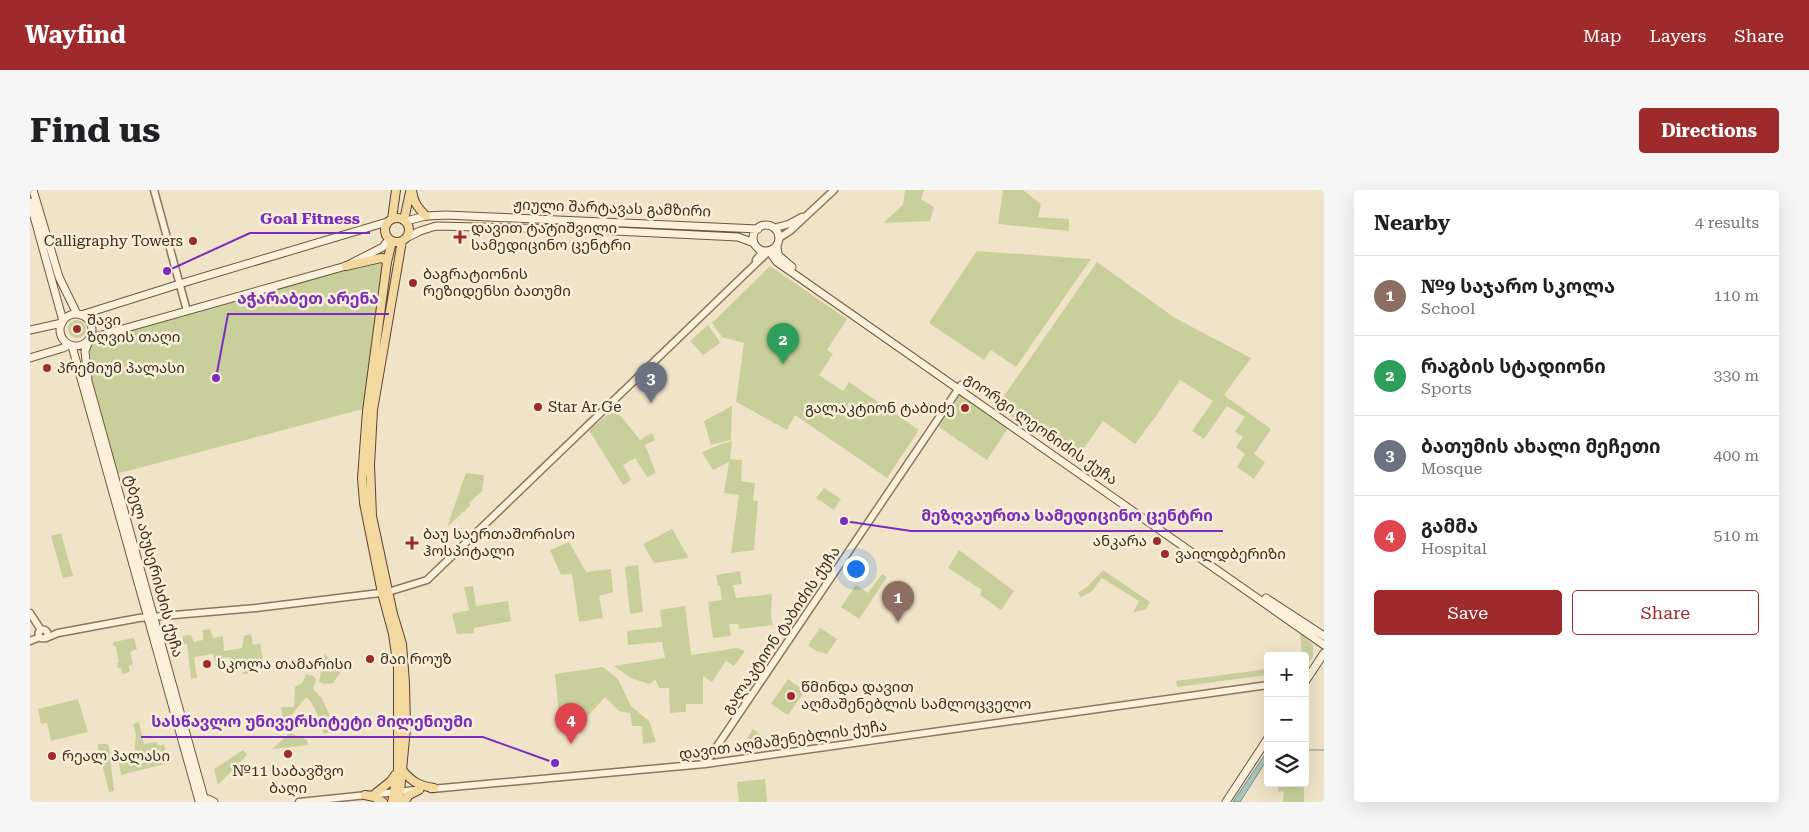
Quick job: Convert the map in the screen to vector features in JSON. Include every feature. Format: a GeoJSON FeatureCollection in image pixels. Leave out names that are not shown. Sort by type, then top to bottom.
{"type":"FeatureCollection","features":[{"type":"Feature","properties":{"kind":"main road"},"geometry":{"type":"LineString","coordinates":[[30,358],[71,345],[84,345],[90,339],[92,333],[90,322],[79,314],[59,277],[33,190]]}},
{"type":"Feature","properties":{"kind":"main road"},"geometry":{"type":"LineString","coordinates":[[385,593],[364,503],[362,478],[367,412],[391,240],[385,231],[390,220],[396,190]]}},
{"type":"Feature","properties":{"kind":"main road"},"geometry":{"type":"LineString","coordinates":[[411,190],[417,207],[426,216]]}},
{"type":"Feature","properties":{"kind":"main road"},"geometry":{"type":"LineString","coordinates":[[399,802],[398,668],[372,516],[370,442],[373,407],[405,239],[410,229],[405,220],[411,190]]}},
{"type":"Feature","properties":{"kind":"main road"},"geometry":{"type":"LineString","coordinates":[[30,202],[63,322],[62,338],[71,345]]}},
{"type":"Feature","properties":{"kind":"main road","name":"ჟიული შარტავას გამზირი"},"geometry":{"type":"LineString","coordinates":[[405,220],[446,215],[758,229]]}},
{"type":"Feature","properties":{"kind":"main road"},"geometry":{"type":"LineString","coordinates":[[30,330],[63,322],[67,317],[390,220],[399,218],[405,220]]}},
{"type":"Feature","properties":{"kind":"main road"},"geometry":{"type":"LineString","coordinates":[[766,225],[774,228],[779,238],[777,246],[769,251],[759,249],[754,242],[755,233],[766,225]]}},
{"type":"Feature","properties":{"kind":"main road","name":"ჟიული შარტავას გამზირი"},"geometry":{"type":"LineString","coordinates":[[405,239],[420,231],[436,226],[594,230],[738,237],[754,242]]}},
{"type":"Feature","properties":{"kind":"main road"},"geometry":{"type":"LineString","coordinates":[[346,266],[383,247],[391,240],[405,239]]}},
{"type":"Feature","properties":{"kind":"main road","name":"გიორგი ლეონიძის ქუჩა"},"geometry":{"type":"LineString","coordinates":[[777,246],[778,255],[787,264],[1324,645]]}},
{"type":"Feature","properties":{"kind":"main road","name":"გიორგი ლეონიძის ქუჩა"},"geometry":{"type":"LineString","coordinates":[[769,251],[777,262],[1324,636]]}},
{"type":"Feature","properties":{"kind":"main road"},"geometry":{"type":"LineString","coordinates":[[90,339],[346,266],[380,258],[387,262]]}},
{"type":"Feature","properties":{"kind":"main road","name":"ტბელ აბუსერისძის ქუჩა"},"geometry":{"type":"LineString","coordinates":[[90,339],[86,351],[88,381],[200,800]]}},
{"type":"Feature","properties":{"kind":"main road","name":"ტბელ აბუსერისძის ქუჩა"},"geometry":{"type":"LineString","coordinates":[[71,345],[151,617]]}},
{"type":"Feature","properties":{"kind":"main road"},"geometry":{"type":"LineString","coordinates":[[1309,676],[1324,653]]}},
{"type":"Feature","properties":{"kind":"main road"},"geometry":{"type":"LineString","coordinates":[[1226,802],[1265,742]]}},
{"type":"Feature","properties":{"kind":"main road"},"geometry":{"type":"LineString","coordinates":[[400,771],[414,782],[434,788]]}},
{"type":"Feature","properties":{"kind":"main road"},"geometry":{"type":"LineString","coordinates":[[376,794],[392,781],[400,771]]}},
{"type":"Feature","properties":{"kind":"main road"},"geometry":{"type":"LineString","coordinates":[[404,802],[409,796],[419,790]]}},
{"type":"Feature","properties":{"kind":"main road"},"geometry":{"type":"LineString","coordinates":[[392,802],[398,792]]}},
{"type":"Feature","properties":{"kind":"main road"},"geometry":{"type":"LineString","coordinates":[[365,796],[374,797],[383,802]]}},
{"type":"Feature","properties":{"kind":"main road"},"geometry":{"type":"LineString","coordinates":[[200,800],[208,798],[214,802]]}},
{"type":"Feature","properties":{"kind":"street"},"geometry":{"type":"LineString","coordinates":[[154,190],[187,312]]}},
{"type":"Feature","properties":{"kind":"street"},"geometry":{"type":"LineString","coordinates":[[822,202],[823,190]]}},
{"type":"Feature","properties":{"kind":"street"},"geometry":{"type":"LineString","coordinates":[[779,238],[790,231],[834,190]]}},
{"type":"Feature","properties":{"kind":"street"},"geometry":{"type":"LineString","coordinates":[[774,228],[789,224],[812,211]]}},
{"type":"Feature","properties":{"kind":"street"},"geometry":{"type":"LineString","coordinates":[[747,274],[761,254],[759,249]]}},
{"type":"Feature","properties":{"kind":"street"},"geometry":{"type":"LineString","coordinates":[[30,641],[43,634],[151,617],[385,593],[418,584],[434,575],[769,251]]}},
{"type":"Feature","properties":{"kind":"street","name":"გალაკტიონ ტაბიძის ქუჩა"},"geometry":{"type":"LineString","coordinates":[[706,764],[959,387]]}},
{"type":"Feature","properties":{"kind":"street"},"geometry":{"type":"LineString","coordinates":[[30,613],[43,634]]}},
{"type":"Feature","properties":{"kind":"street","name":"დავით აღმაშენებლის ქუჩა"},"geometry":{"type":"LineString","coordinates":[[299,802],[706,764],[1264,686]]}},
{"type":"Feature","properties":{"kind":"green space"},"geometry":{"type":"Polygon","coordinates":[[[905,190],[924,190],[921,199],[934,207],[930,221],[883,223],[903,205],[905,190]]]}},
{"type":"Feature","properties":{"kind":"green space"},"geometry":{"type":"Polygon","coordinates":[[[1003,190],[1023,190],[1041,204],[1038,217],[1069,219],[1069,231],[998,224],[1003,190]]]}},
{"type":"Feature","properties":{"kind":"green space"},"geometry":{"type":"Polygon","coordinates":[[[977,251],[1091,259],[1016,367],[991,350],[984,360],[929,323],[977,251]]]}},
{"type":"Feature","properties":{"kind":"green space"},"geometry":{"type":"Polygon","coordinates":[[[378,260],[383,262],[383,265],[363,409],[116,474],[91,381],[90,348],[98,340],[378,260]]]}},
{"type":"Feature","properties":{"kind":"green space"},"geometry":{"type":"Polygon","coordinates":[[[1097,262],[1175,318],[1251,358],[1224,395],[1271,429],[1254,454],[1265,462],[1254,479],[1237,467],[1245,454],[1236,447],[1243,437],[1235,432],[1245,417],[1227,406],[1204,439],[1192,431],[1213,401],[1180,380],[1135,444],[1103,421],[1075,461],[997,406],[1097,262]]]}},
{"type":"Feature","properties":{"kind":"green space"},"geometry":{"type":"Polygon","coordinates":[[[770,266],[847,319],[827,350],[833,354],[819,375],[843,391],[849,382],[919,430],[887,478],[795,415],[787,430],[736,402],[744,343],[722,337],[712,323],[770,266]]]}},
{"type":"Feature","properties":{"kind":"green space"},"geometry":{"type":"Polygon","coordinates":[[[73,320],[81,320],[86,325],[84,336],[73,338],[68,333],[68,325],[73,320]]]}},
{"type":"Feature","properties":{"kind":"green space"},"geometry":{"type":"Polygon","coordinates":[[[708,325],[720,342],[703,355],[690,341],[708,325]]]}},
{"type":"Feature","properties":{"kind":"green space"},"geometry":{"type":"Polygon","coordinates":[[[960,394],[963,394],[1009,427],[987,460],[936,425],[940,420],[942,421],[960,394]]]}},
{"type":"Feature","properties":{"kind":"green space"},"geometry":{"type":"Polygon","coordinates":[[[732,406],[731,440],[711,445],[704,421],[732,406]]]}},
{"type":"Feature","properties":{"kind":"green space"},"geometry":{"type":"Polygon","coordinates":[[[615,409],[640,440],[652,433],[655,440],[645,445],[656,473],[647,477],[635,458],[623,465],[631,480],[623,485],[589,430],[615,409]]]}},
{"type":"Feature","properties":{"kind":"green space"},"geometry":{"type":"Polygon","coordinates":[[[732,441],[730,459],[742,460],[741,481],[755,483],[753,500],[758,501],[754,550],[731,553],[739,495],[724,493],[729,462],[713,470],[702,452],[732,441]]]}},
{"type":"Feature","properties":{"kind":"green space"},"geometry":{"type":"Polygon","coordinates":[[[466,473],[484,475],[482,491],[469,503],[471,505],[447,527],[466,473]]]}},
{"type":"Feature","properties":{"kind":"green space"},"geometry":{"type":"Polygon","coordinates":[[[824,488],[841,499],[834,510],[816,498],[824,488]]]}},
{"type":"Feature","properties":{"kind":"green space"},"geometry":{"type":"Polygon","coordinates":[[[672,529],[689,558],[654,563],[643,544],[672,529]]]}},
{"type":"Feature","properties":{"kind":"green space"},"geometry":{"type":"Polygon","coordinates":[[[61,533],[73,576],[63,578],[51,536],[61,533]]]}},
{"type":"Feature","properties":{"kind":"green space"},"geometry":{"type":"Polygon","coordinates":[[[569,542],[586,572],[611,569],[613,592],[599,596],[603,618],[579,622],[572,574],[561,575],[550,550],[569,542]]]}},
{"type":"Feature","properties":{"kind":"green space"},"geometry":{"type":"Polygon","coordinates":[[[959,550],[1014,591],[1001,610],[980,595],[982,590],[948,568],[959,550]]]}},
{"type":"Feature","properties":{"kind":"green space"},"geometry":{"type":"Polygon","coordinates":[[[638,565],[643,612],[630,614],[625,567],[638,565]]]}},
{"type":"Feature","properties":{"kind":"green space"},"geometry":{"type":"Polygon","coordinates":[[[1103,570],[1150,602],[1146,609],[1133,613],[1139,601],[1102,578],[1091,592],[1081,597],[1078,593],[1087,587],[1103,570]]]}},
{"type":"Feature","properties":{"kind":"green space"},"geometry":{"type":"Polygon","coordinates":[[[740,571],[742,584],[733,585],[736,598],[772,594],[771,618],[773,625],[739,629],[738,624],[729,624],[731,636],[713,638],[708,602],[722,600],[716,575],[740,571]]]}},
{"type":"Feature","properties":{"kind":"green space"},"geometry":{"type":"Polygon","coordinates":[[[882,574],[887,577],[859,619],[841,607],[856,585],[868,593],[882,574]]]}},
{"type":"Feature","properties":{"kind":"green space"},"geometry":{"type":"Polygon","coordinates":[[[473,586],[476,606],[508,601],[511,621],[474,628],[474,633],[457,634],[452,614],[469,610],[464,587],[473,586]]]}},
{"type":"Feature","properties":{"kind":"green space"},"geometry":{"type":"Polygon","coordinates":[[[685,606],[691,655],[737,648],[745,651],[734,666],[726,661],[712,682],[703,676],[703,704],[686,704],[686,712],[670,713],[669,688],[659,688],[656,680],[649,684],[631,678],[614,666],[665,658],[662,642],[628,645],[627,631],[662,627],[660,610],[685,606]]]}},
{"type":"Feature","properties":{"kind":"green space"},"geometry":{"type":"Polygon","coordinates":[[[820,628],[837,639],[827,654],[816,651],[808,645],[820,628]]]}},
{"type":"Feature","properties":{"kind":"green space"},"geometry":{"type":"Polygon","coordinates":[[[210,629],[213,638],[223,636],[224,651],[242,648],[244,636],[251,634],[253,645],[260,643],[264,666],[255,668],[256,673],[243,674],[241,664],[231,666],[229,657],[221,658],[222,667],[216,668],[213,654],[194,657],[197,678],[191,679],[187,644],[183,644],[183,636],[191,635],[194,642],[203,640],[203,630],[210,629]]]}},
{"type":"Feature","properties":{"kind":"green space"},"geometry":{"type":"Polygon","coordinates":[[[1300,632],[1313,645],[1313,657],[1309,662],[1309,652],[1302,652],[1300,632]]]}},
{"type":"Feature","properties":{"kind":"green space"},"geometry":{"type":"Polygon","coordinates":[[[134,638],[137,649],[130,652],[133,664],[129,666],[130,672],[122,674],[121,668],[118,668],[117,663],[119,662],[113,642],[134,638]]]}},
{"type":"Feature","properties":{"kind":"green space"},"geometry":{"type":"Polygon","coordinates":[[[324,654],[342,670],[333,683],[324,684],[319,682],[324,654]]]}},
{"type":"Feature","properties":{"kind":"green space"},"geometry":{"type":"Polygon","coordinates":[[[603,667],[618,679],[631,706],[649,721],[656,742],[643,744],[642,726],[632,726],[630,713],[619,711],[605,697],[580,725],[575,722],[560,724],[555,674],[603,667]]]}},
{"type":"Feature","properties":{"kind":"green space"},"geometry":{"type":"Polygon","coordinates":[[[1264,670],[1264,676],[1177,687],[1176,681],[1264,670]]]}},
{"type":"Feature","properties":{"kind":"green space"},"geometry":{"type":"Polygon","coordinates":[[[306,674],[316,679],[313,689],[322,698],[336,730],[324,734],[315,709],[306,697],[286,722],[283,719],[281,707],[294,707],[295,687],[302,683],[306,674]]]}},
{"type":"Feature","properties":{"kind":"green space"},"geometry":{"type":"Polygon","coordinates":[[[788,679],[805,691],[788,715],[771,704],[788,679]]]}},
{"type":"Feature","properties":{"kind":"green space"},"geometry":{"type":"Polygon","coordinates":[[[78,699],[88,732],[51,741],[47,723],[41,724],[38,709],[78,699]]]}},
{"type":"Feature","properties":{"kind":"green space"},"geometry":{"type":"Polygon","coordinates":[[[139,722],[144,744],[156,742],[159,746],[164,744],[168,763],[121,775],[119,763],[134,760],[136,734],[133,724],[139,722]]]}},
{"type":"Feature","properties":{"kind":"green space"},"geometry":{"type":"Polygon","coordinates":[[[753,729],[768,740],[770,747],[744,751],[750,743],[746,740],[753,729]]]}},
{"type":"Feature","properties":{"kind":"green space"},"geometry":{"type":"Polygon","coordinates":[[[290,733],[307,740],[308,745],[272,749],[290,733]]]}},
{"type":"Feature","properties":{"kind":"green space"},"geometry":{"type":"Polygon","coordinates":[[[97,744],[107,744],[109,746],[114,791],[109,792],[97,744]]]}},
{"type":"Feature","properties":{"kind":"green space"},"geometry":{"type":"Polygon","coordinates":[[[243,750],[247,755],[218,785],[214,769],[243,750]]]}},
{"type":"Feature","properties":{"kind":"green space"},"geometry":{"type":"Polygon","coordinates":[[[765,779],[767,802],[739,802],[737,782],[765,779]]]}},
{"type":"Feature","properties":{"kind":"green space"},"geometry":{"type":"Polygon","coordinates":[[[1279,787],[1304,787],[1304,802],[1283,802],[1284,791],[1278,792],[1279,787]]]}},
{"type":"Feature","properties":{"kind":"water"},"geometry":{"type":"Polygon","coordinates":[[[1264,756],[1264,764],[1240,802],[1233,802],[1264,756]]]}},
{"type":"Feature","properties":{"kind":"waterway"},"geometry":{"type":"LineString","coordinates":[[1309,750],[1324,750]]}},
{"type":"Feature","properties":{"kind":"place","name":"დავით ტატიშვილი სამედიცინო ცენტრი"},"geometry":{"type":"Point","coordinates":[460,237]}},
{"type":"Feature","properties":{"kind":"place","name":"Calligraphy Towers"},"geometry":{"type":"Point","coordinates":[193,241]}},
{"type":"Feature","properties":{"kind":"place","name":"Goal Fitness"},"geometry":{"type":"Point","coordinates":[167,271]}},
{"type":"Feature","properties":{"kind":"place","name":"ბაგრატიონის რეზიდენსი ბათუმი"},"geometry":{"type":"Point","coordinates":[413,283]}},
{"type":"Feature","properties":{"kind":"place","name":"შავი ზღვის თაღი"},"geometry":{"type":"Point","coordinates":[77,329]}},
{"type":"Feature","properties":{"kind":"place","name":"რაგბის სტადიონი"},"geometry":{"type":"Point","coordinates":[783,364]}},
{"type":"Feature","properties":{"kind":"place","name":"პრემიუმ პალასი"},"geometry":{"type":"Point","coordinates":[47,368]}},
{"type":"Feature","properties":{"kind":"place","name":"აჭარაბეთ არენა"},"geometry":{"type":"Point","coordinates":[216,378]}},
{"type":"Feature","properties":{"kind":"place","name":"ბათუმის ახალი მეჩეთი"},"geometry":{"type":"Point","coordinates":[651,403]}},
{"type":"Feature","properties":{"kind":"place","name":"Star Ar Ge"},"geometry":{"type":"Point","coordinates":[538,407]}},
{"type":"Feature","properties":{"kind":"place","name":"გალაკტიონ ტაბიძე"},"geometry":{"type":"Point","coordinates":[965,408]}},
{"type":"Feature","properties":{"kind":"place","name":"მეზღვაურთა სამედიცინო ცენტრი"},"geometry":{"type":"Point","coordinates":[844,521]}},
{"type":"Feature","properties":{"kind":"place","name":"ანკარა"},"geometry":{"type":"Point","coordinates":[1157,541]}},
{"type":"Feature","properties":{"kind":"place","name":"ბაუ საერთაშორისო ჰოსპიტალი"},"geometry":{"type":"Point","coordinates":[412,543]}},
{"type":"Feature","properties":{"kind":"place","name":"ვაილდბერიზი"},"geometry":{"type":"Point","coordinates":[1165,554]}},
{"type":"Feature","properties":{"kind":"place","name":"№9 საჯარო სკოლა"},"geometry":{"type":"Point","coordinates":[898,622]}},
{"type":"Feature","properties":{"kind":"place","name":"მაი როუზ"},"geometry":{"type":"Point","coordinates":[370,659]}},
{"type":"Feature","properties":{"kind":"place","name":"სკოლა თამარისი"},"geometry":{"type":"Point","coordinates":[207,664]}},
{"type":"Feature","properties":{"kind":"place","name":"წმინდა დავით აღმაშენებლის სამლოცველო"},"geometry":{"type":"Point","coordinates":[791,696]}},
{"type":"Feature","properties":{"kind":"place","name":"გამმა"},"geometry":{"type":"Point","coordinates":[571,744]}},
{"type":"Feature","properties":{"kind":"place","name":"№11 საბავშვო ბაღი"},"geometry":{"type":"Point","coordinates":[288,754]}},
{"type":"Feature","properties":{"kind":"place","name":"რეალ პალასი"},"geometry":{"type":"Point","coordinates":[52,756]}},
{"type":"Feature","properties":{"kind":"place","name":"სასწავლო უნივერსიტეტი მილენიუმი"},"geometry":{"type":"Point","coordinates":[555,763]}}]}
